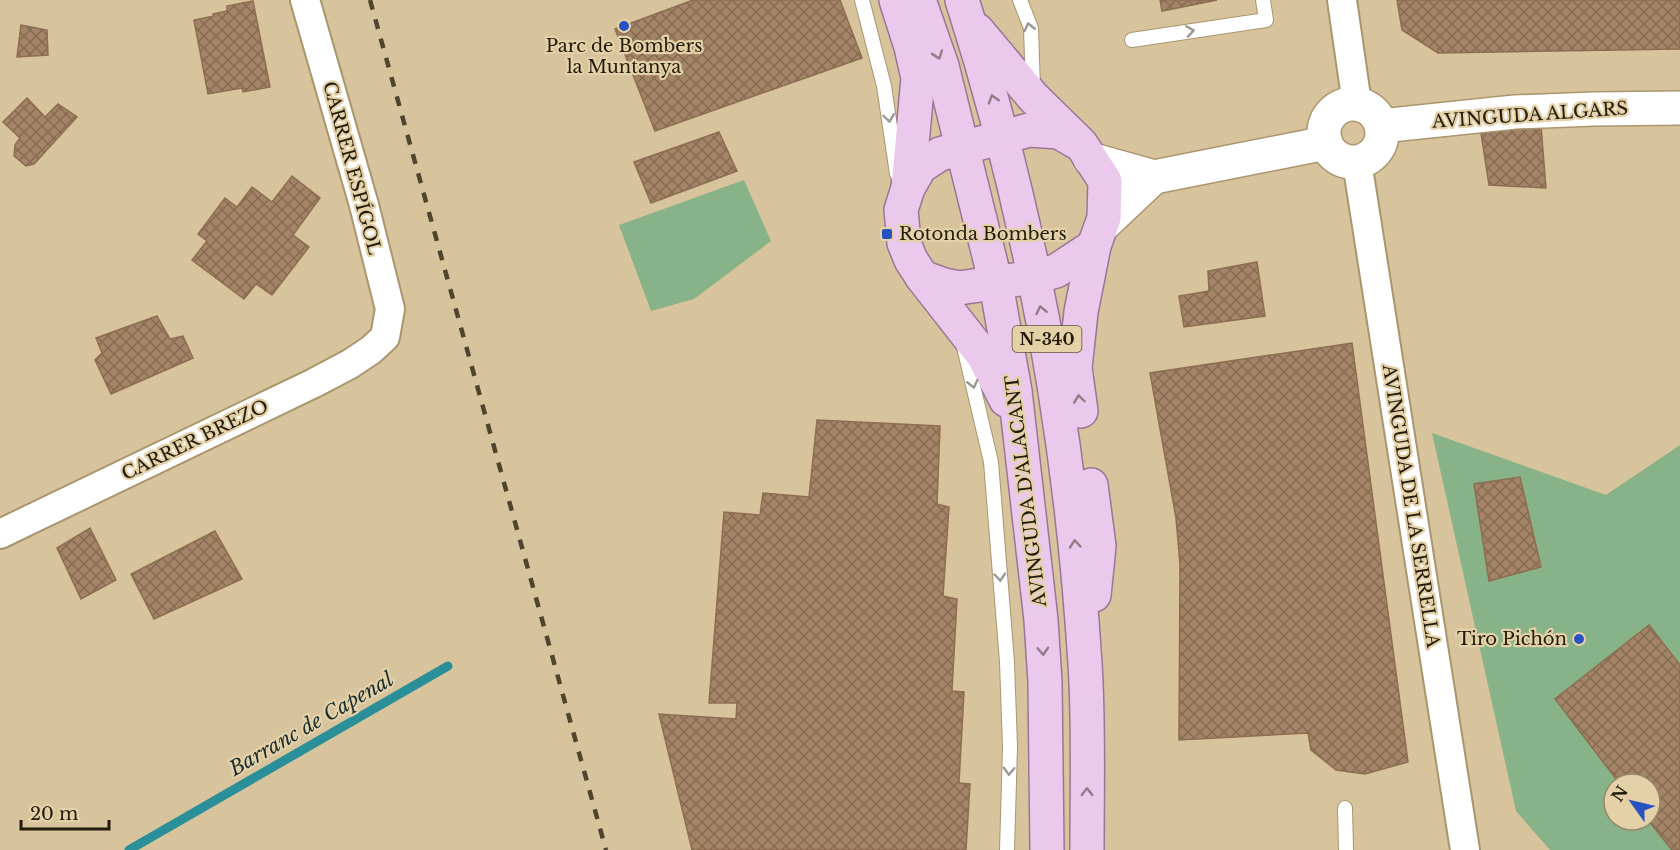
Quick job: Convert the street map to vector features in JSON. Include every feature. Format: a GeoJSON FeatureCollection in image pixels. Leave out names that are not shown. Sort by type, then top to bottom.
{"type":"FeatureCollection","features":[{"type":"Feature","properties":{"kind":"main road"},"geometry":{"type":"LineString","coordinates":[[896,0],[918,78],[905,199],[904,243],[922,277],[983,355],[1019,426]]}},
{"type":"Feature","properties":{"kind":"main road","name":"AVINGUDA D'ALACANT"},"geometry":{"type":"LineString","coordinates":[[919,0],[942,66],[996,284],[1019,426],[1041,620],[1045,682],[1047,850]]}},
{"type":"Feature","properties":{"kind":"main road"},"geometry":{"type":"LineString","coordinates":[[965,10],[1033,98],[1085,152],[1105,181],[1104,218],[1097,236],[1081,312],[1075,368],[1099,546],[1086,665]]}},
{"type":"Feature","properties":{"kind":"main road","name":"N-340"},"geometry":{"type":"LineString","coordinates":[[965,10],[1003,138],[1050,354],[1064,446],[1086,665],[1088,850]]}},
{"type":"Feature","properties":{"kind":"main road"},"geometry":{"type":"LineString","coordinates":[[905,199],[920,166],[930,159],[940,154],[1029,130],[1059,132],[1085,152]]}},
{"type":"Feature","properties":{"kind":"main road"},"geometry":{"type":"LineString","coordinates":[[922,277],[959,288],[1034,277],[1056,271],[1097,236]]}},
{"type":"Feature","properties":{"kind":"street","name":"CARRER ESPÍGOL"},"geometry":{"type":"LineString","coordinates":[[305,0],[364,205],[390,309],[385,337]]}},
{"type":"Feature","properties":{"kind":"street"},"geometry":{"type":"LineString","coordinates":[[1342,0],[1357,104]]}},
{"type":"Feature","properties":{"kind":"street"},"geometry":{"type":"LineString","coordinates":[[1357,104],[1367,107],[1375,114],[1381,126],[1381,142],[1376,151],[1370,157],[1357,162],[1344,161],[1336,157],[1326,143],[1324,134],[1330,115],[1338,108],[1357,104]]}},
{"type":"Feature","properties":{"kind":"street","name":"AVINGUDA ALGARS"},"geometry":{"type":"LineString","coordinates":[[1381,126],[1515,112],[1680,108]]}},
{"type":"Feature","properties":{"kind":"street"},"geometry":{"type":"LineString","coordinates":[[1085,152],[1154,177],[1326,143]]}},
{"type":"Feature","properties":{"kind":"street","name":"AVINGUDA DE LA SERRELLA"},"geometry":{"type":"LineString","coordinates":[[1357,162],[1465,850]]}},
{"type":"Feature","properties":{"kind":"street"},"geometry":{"type":"LineString","coordinates":[[1097,236],[1154,177]]}},
{"type":"Feature","properties":{"kind":"street","name":"CARRER BREZO"},"geometry":{"type":"LineString","coordinates":[[0,534],[323,378],[371,351],[385,337]]}},
{"type":"Feature","properties":{"kind":"lane"},"geometry":{"type":"LineString","coordinates":[[862,0],[884,86],[905,199]]}},
{"type":"Feature","properties":{"kind":"lane"},"geometry":{"type":"LineString","coordinates":[[1020,0],[1030,28],[1033,98]]}},
{"type":"Feature","properties":{"kind":"lane"},"geometry":{"type":"LineString","coordinates":[[1132,40],[1266,20],[1263,0]]}},
{"type":"Feature","properties":{"kind":"lane"},"geometry":{"type":"LineString","coordinates":[[960,327],[991,462],[1007,662],[1010,747],[1007,850]]}},
{"type":"Feature","properties":{"kind":"lane"},"geometry":{"type":"LineString","coordinates":[[1345,808],[1346,850]]}},
{"type":"Feature","properties":{"kind":"green space"},"geometry":{"type":"Polygon","coordinates":[[[744,180],[771,241],[694,299],[651,311],[619,225],[744,180]]]}},
{"type":"Feature","properties":{"kind":"green space","name":"Tiro Pichón"},"geometry":{"type":"Polygon","coordinates":[[[1432,433],[1606,495],[1680,445],[1680,850],[1550,850],[1516,811],[1432,433]]]}},
{"type":"Feature","properties":{"kind":"building"},"geometry":{"type":"Polygon","coordinates":[[[693,0],[840,0],[862,58],[655,131],[615,29],[693,0]]]}},
{"type":"Feature","properties":{"kind":"building"},"geometry":{"type":"Polygon","coordinates":[[[1160,0],[1217,0],[1162,11],[1160,0]]]}},
{"type":"Feature","properties":{"kind":"building"},"geometry":{"type":"Polygon","coordinates":[[[1397,0],[1680,0],[1680,49],[1438,53],[1402,30],[1397,0]]]}},
{"type":"Feature","properties":{"kind":"building"},"geometry":{"type":"Polygon","coordinates":[[[253,1],[270,87],[243,92],[242,88],[208,94],[194,20],[227,11],[227,6],[253,1]]]}},
{"type":"Feature","properties":{"kind":"building"},"geometry":{"type":"Polygon","coordinates":[[[21,25],[47,30],[48,55],[17,57],[21,25]]]}},
{"type":"Feature","properties":{"kind":"building"},"geometry":{"type":"Polygon","coordinates":[[[27,98],[45,117],[58,104],[77,117],[34,164],[26,166],[14,156],[15,145],[20,138],[3,122],[27,98]]]}},
{"type":"Feature","properties":{"kind":"building"},"geometry":{"type":"Polygon","coordinates":[[[1541,126],[1546,188],[1489,185],[1481,133],[1541,126]]]}},
{"type":"Feature","properties":{"kind":"building"},"geometry":{"type":"Polygon","coordinates":[[[719,132],[737,171],[651,203],[634,162],[719,132]]]}},
{"type":"Feature","properties":{"kind":"building"},"geometry":{"type":"Polygon","coordinates":[[[292,176],[320,198],[293,235],[309,247],[272,295],[256,284],[244,299],[192,260],[207,241],[198,234],[225,198],[237,207],[252,187],[272,202],[292,176]]]}},
{"type":"Feature","properties":{"kind":"building"},"geometry":{"type":"Polygon","coordinates":[[[1257,262],[1265,316],[1184,327],[1179,296],[1209,291],[1208,271],[1257,262]]]}},
{"type":"Feature","properties":{"kind":"building"},"geometry":{"type":"Polygon","coordinates":[[[157,316],[170,339],[183,336],[193,358],[111,394],[95,360],[102,353],[96,338],[157,316]]]}},
{"type":"Feature","properties":{"kind":"building"},"geometry":{"type":"Polygon","coordinates":[[[1352,343],[1408,762],[1365,774],[1336,770],[1311,750],[1308,733],[1179,740],[1180,564],[1176,518],[1150,373],[1352,343]]]}},
{"type":"Feature","properties":{"kind":"building"},"geometry":{"type":"Polygon","coordinates":[[[817,420],[940,426],[937,504],[949,507],[943,596],[957,599],[952,691],[964,692],[959,783],[970,784],[966,850],[692,850],[659,714],[736,719],[737,703],[709,703],[724,512],[760,515],[763,493],[809,497],[817,420]]]}},
{"type":"Feature","properties":{"kind":"building"},"geometry":{"type":"Polygon","coordinates":[[[1520,477],[1541,567],[1489,581],[1474,484],[1520,477]]]}},
{"type":"Feature","properties":{"kind":"building"},"geometry":{"type":"Polygon","coordinates":[[[90,528],[116,580],[81,599],[57,548],[90,528]]]}},
{"type":"Feature","properties":{"kind":"building"},"geometry":{"type":"Polygon","coordinates":[[[215,531],[242,579],[154,619],[131,574],[215,531]]]}},
{"type":"Feature","properties":{"kind":"building"},"geometry":{"type":"Polygon","coordinates":[[[1649,625],[1680,665],[1680,850],[1672,850],[1658,832],[1662,832],[1662,772],[1611,772],[1555,699],[1649,625]]]}},
{"type":"Feature","properties":{"kind":"waterway","name":"Barranc de Capenal"},"geometry":{"type":"LineString","coordinates":[[129,850],[448,666]]}},
{"type":"Feature","properties":{"kind":"railway"},"geometry":{"type":"LineString","coordinates":[[370,0],[606,850]]}},
{"type":"Feature","properties":{"kind":"place","name":"Parc de Bombers la Muntanya"},"geometry":{"type":"Point","coordinates":[624,26]}},
{"type":"Feature","properties":{"kind":"place","name":"Rotonda Bombers"},"geometry":{"type":"Point","coordinates":[887,234]}},
{"type":"Feature","properties":{"kind":"place","name":"Tiro Pichón"},"geometry":{"type":"Point","coordinates":[1579,639]}}]}
